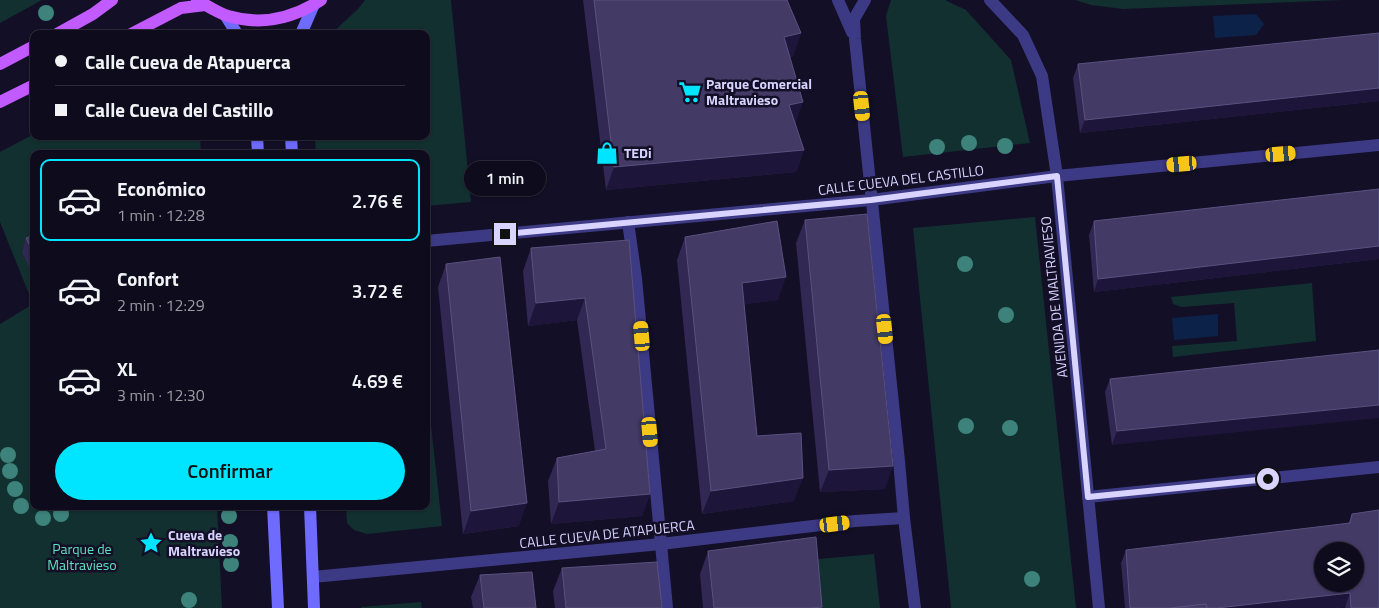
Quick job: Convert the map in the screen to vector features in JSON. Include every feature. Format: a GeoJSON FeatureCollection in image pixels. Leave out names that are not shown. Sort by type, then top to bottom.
{"type":"FeatureCollection","features":[{"type":"Feature","properties":{"kind":"main road"},"geometry":{"type":"LineString","coordinates":[[63,30],[93,14],[112,0]]}},
{"type":"Feature","properties":{"kind":"main road"},"geometry":{"type":"LineString","coordinates":[[138,30],[181,8],[201,2],[226,16],[259,22],[292,16],[318,2]]}},
{"type":"Feature","properties":{"kind":"main road"},"geometry":{"type":"LineString","coordinates":[[303,30],[318,2]]}},
{"type":"Feature","properties":{"kind":"main road"},"geometry":{"type":"LineString","coordinates":[[226,16],[235,30]]}},
{"type":"Feature","properties":{"kind":"main road"},"geometry":{"type":"LineString","coordinates":[[0,64],[30,48]]}},
{"type":"Feature","properties":{"kind":"main road"},"geometry":{"type":"LineString","coordinates":[[0,102],[30,87]]}},
{"type":"Feature","properties":{"kind":"main road"},"geometry":{"type":"LineString","coordinates":[[273,510],[278,608]]}},
{"type":"Feature","properties":{"kind":"main road"},"geometry":{"type":"LineString","coordinates":[[310,510],[314,608]]}},
{"type":"Feature","properties":{"kind":"street"},"geometry":{"type":"LineString","coordinates":[[838,0],[855,39]]}},
{"type":"Feature","properties":{"kind":"street"},"geometry":{"type":"LineString","coordinates":[[853,0],[855,39],[871,200],[915,608]]}},
{"type":"Feature","properties":{"kind":"street"},"geometry":{"type":"LineString","coordinates":[[854,18],[865,0]]}},
{"type":"Feature","properties":{"kind":"street","name":"AVENIDA DE MALTRAVIESO"},"geometry":{"type":"LineString","coordinates":[[990,0],[1023,35],[1042,76],[1057,176],[1098,608]]}},
{"type":"Feature","properties":{"kind":"street","name":"CALLE CUEVA DEL CASTILLO"},"geometry":{"type":"LineString","coordinates":[[430,241],[871,200],[1057,176],[1379,144]]}},
{"type":"Feature","properties":{"kind":"street"},"geometry":{"type":"LineString","coordinates":[[628,222],[636,278],[667,608]]}},
{"type":"Feature","properties":{"kind":"street"},"geometry":{"type":"LineString","coordinates":[[1088,497],[1379,467]]}},
{"type":"Feature","properties":{"kind":"street","name":"CALLE CUEVA DE ATAPUERCA"},"geometry":{"type":"LineString","coordinates":[[313,577],[660,544],[855,521],[904,518]]}},
{"type":"Feature","properties":{"kind":"green space"},"geometry":{"type":"Polygon","coordinates":[[[0,0],[42,0],[0,23],[0,0]]]}},
{"type":"Feature","properties":{"kind":"green space"},"geometry":{"type":"Polygon","coordinates":[[[365,0],[451,0],[471,202],[430,206],[430,150],[316,150],[315,140],[430,140],[430,30],[335,30],[365,0]]]}},
{"type":"Feature","properties":{"kind":"green space"},"geometry":{"type":"Polygon","coordinates":[[[891,0],[945,0],[966,10],[1011,60],[1030,143],[903,157],[886,16],[891,0]]]}},
{"type":"Feature","properties":{"kind":"green space"},"geometry":{"type":"Polygon","coordinates":[[[1075,0],[1343,0],[1123,9],[1091,5],[1075,0]]]}},
{"type":"Feature","properties":{"kind":"green space","name":"Parque de Maltravieso"},"geometry":{"type":"Polygon","coordinates":[[[30,136],[30,140],[200,140],[201,150],[30,150],[30,297],[0,222],[0,152],[30,136]]]}},
{"type":"Feature","properties":{"kind":"green space"},"geometry":{"type":"Polygon","coordinates":[[[1035,217],[1076,608],[951,608],[913,228],[1035,217]]]}},
{"type":"Feature","properties":{"kind":"green space"},"geometry":{"type":"Polygon","coordinates":[[[1312,283],[1316,341],[1173,357],[1172,346],[1237,341],[1234,303],[1182,307],[1173,304],[1171,297],[1312,283]]]}},
{"type":"Feature","properties":{"kind":"green space","name":"Parque de Maltravieso"},"geometry":{"type":"Polygon","coordinates":[[[30,306],[30,510],[217,510],[222,608],[0,608],[0,324],[30,306]]]}},
{"type":"Feature","properties":{"kind":"green space"},"geometry":{"type":"Polygon","coordinates":[[[430,416],[442,526],[367,534],[354,530],[347,523],[346,510],[430,510],[430,416]]]}},
{"type":"Feature","properties":{"kind":"green space"},"geometry":{"type":"Polygon","coordinates":[[[874,554],[880,608],[812,608],[808,560],[874,554]]]}},
{"type":"Feature","properties":{"kind":"green space"},"geometry":{"type":"Polygon","coordinates":[[[421,602],[422,608],[361,608],[361,607],[421,602]]]}},
{"type":"Feature","properties":{"kind":"water"},"geometry":{"type":"Polygon","coordinates":[[[1256,14],[1264,24],[1256,35],[1215,38],[1213,16],[1256,14]]]}},
{"type":"Feature","properties":{"kind":"water"},"geometry":{"type":"Polygon","coordinates":[[[1218,314],[1218,336],[1174,340],[1172,318],[1218,314]]]}},
{"type":"Feature","properties":{"kind":"building","name":"Parque Comercial Maltravieso"},"geometry":{"type":"Polygon","coordinates":[[[594,0],[787,0],[801,33],[784,37],[803,102],[789,105],[804,150],[614,167],[594,0]]]}},
{"type":"Feature","properties":{"kind":"building"},"geometry":{"type":"Polygon","coordinates":[[[1379,33],[1379,88],[1085,120],[1078,64],[1379,33]]]}},
{"type":"Feature","properties":{"kind":"building"},"geometry":{"type":"Polygon","coordinates":[[[1379,189],[1379,246],[1098,279],[1094,221],[1379,189]]]}},
{"type":"Feature","properties":{"kind":"building"},"geometry":{"type":"Polygon","coordinates":[[[867,214],[893,466],[829,470],[805,220],[867,214]]]}},
{"type":"Feature","properties":{"kind":"building"},"geometry":{"type":"Polygon","coordinates":[[[777,221],[786,277],[742,283],[757,436],[801,433],[803,478],[711,491],[685,237],[777,221]]]}},
{"type":"Feature","properties":{"kind":"building"},"geometry":{"type":"Polygon","coordinates":[[[30,236],[30,246],[26,238],[30,236]]]}},
{"type":"Feature","properties":{"kind":"building"},"geometry":{"type":"Polygon","coordinates":[[[629,240],[650,494],[559,502],[557,458],[606,449],[585,298],[536,303],[531,248],[629,240]]]}},
{"type":"Feature","properties":{"kind":"building"},"geometry":{"type":"Polygon","coordinates":[[[500,257],[527,503],[471,511],[446,264],[500,257]]]}},
{"type":"Feature","properties":{"kind":"building"},"geometry":{"type":"Polygon","coordinates":[[[1379,350],[1379,405],[1117,431],[1110,379],[1379,350]]]}},
{"type":"Feature","properties":{"kind":"building"},"geometry":{"type":"Polygon","coordinates":[[[1379,510],[1379,608],[1351,608],[1350,593],[1217,608],[1207,608],[1206,604],[1171,608],[1130,608],[1126,550],[1350,523],[1352,514],[1379,510]]]}},
{"type":"Feature","properties":{"kind":"building"},"geometry":{"type":"Polygon","coordinates":[[[816,537],[822,607],[714,608],[708,551],[816,537]]]}},
{"type":"Feature","properties":{"kind":"building"},"geometry":{"type":"Polygon","coordinates":[[[657,562],[662,608],[566,608],[562,568],[657,562]]]}},
{"type":"Feature","properties":{"kind":"building"},"geometry":{"type":"Polygon","coordinates":[[[532,572],[536,608],[484,608],[480,575],[532,572]]]}},
{"type":"Feature","properties":{"kind":"building"},"geometry":{"type":"Polygon","coordinates":[[[1206,604],[1207,608],[1171,608],[1206,604]]]}},
{"type":"Feature","properties":{"kind":"place","name":"Parque Comercial Maltravieso"},"geometry":{"type":"Point","coordinates":[690,92]}},
{"type":"Feature","properties":{"kind":"place","name":"TEDi"},"geometry":{"type":"Point","coordinates":[607,153]}},
{"type":"Feature","properties":{"kind":"place","name":"Cueva de Maltravieso"},"geometry":{"type":"Point","coordinates":[151,543]}},
{"type":"Feature","properties":{"kind":"route"},"geometry":{"type":"LineString","coordinates":[[505,234],[871,200],[1057,176],[1088,497],[1268,479]]}}]}
